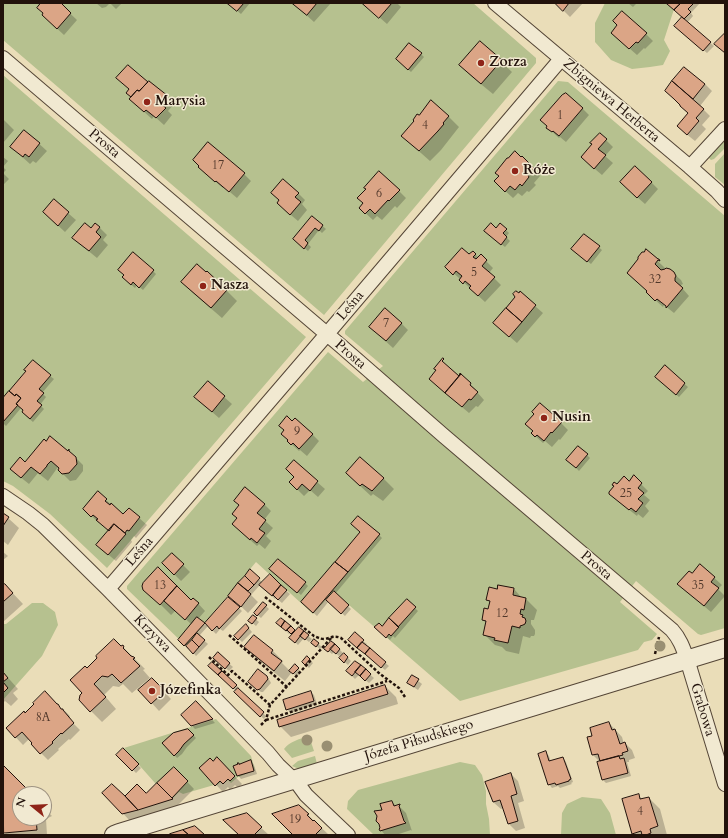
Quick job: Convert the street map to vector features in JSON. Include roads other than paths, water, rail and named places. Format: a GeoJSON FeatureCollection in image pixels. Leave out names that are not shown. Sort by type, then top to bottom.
{"type":"FeatureCollection","features":[{"type":"Feature","properties":{"kind":"street","name":"Zbigniewa Herberta"},"geometry":{"type":"LineString","coordinates":[[495,3],[713,186],[725,200]]}},
{"type":"Feature","properties":{"kind":"street","name":"Prosta"},"geometry":{"type":"LineString","coordinates":[[3,58],[672,630],[678,636],[687,659]]}},
{"type":"Feature","properties":{"kind":"street","name":"Leśna"},"geometry":{"type":"LineString","coordinates":[[108,589],[561,59]]}},
{"type":"Feature","properties":{"kind":"street"},"geometry":{"type":"LineString","coordinates":[[690,167],[725,129]]}},
{"type":"Feature","properties":{"kind":"street","name":"Krzywa"},"geometry":{"type":"LineString","coordinates":[[3,496],[43,525],[108,589],[268,753],[298,784],[306,795],[348,835]]}},
{"type":"Feature","properties":{"kind":"street","name":"Józefa Piłsudskiego"},"geometry":{"type":"LineString","coordinates":[[114,835],[119,832],[725,648]]}},
{"type":"Feature","properties":{"kind":"street","name":"Grabowa"},"geometry":{"type":"LineString","coordinates":[[687,659],[725,784]]}},
{"type":"Feature","properties":{"kind":"place","name":"Zorza"},"geometry":{"type":"Point","coordinates":[481,63]}},
{"type":"Feature","properties":{"kind":"place","name":"Marysia"},"geometry":{"type":"Point","coordinates":[147,102]}},
{"type":"Feature","properties":{"kind":"place","name":"Róże"},"geometry":{"type":"Point","coordinates":[515,171]}},
{"type":"Feature","properties":{"kind":"place","name":"Nasza"},"geometry":{"type":"Point","coordinates":[203,286]}},
{"type":"Feature","properties":{"kind":"place","name":"Nusin"},"geometry":{"type":"Point","coordinates":[544,418]}},
{"type":"Feature","properties":{"kind":"place","name":"Józefinka"},"geometry":{"type":"Point","coordinates":[152,691]}}]}
